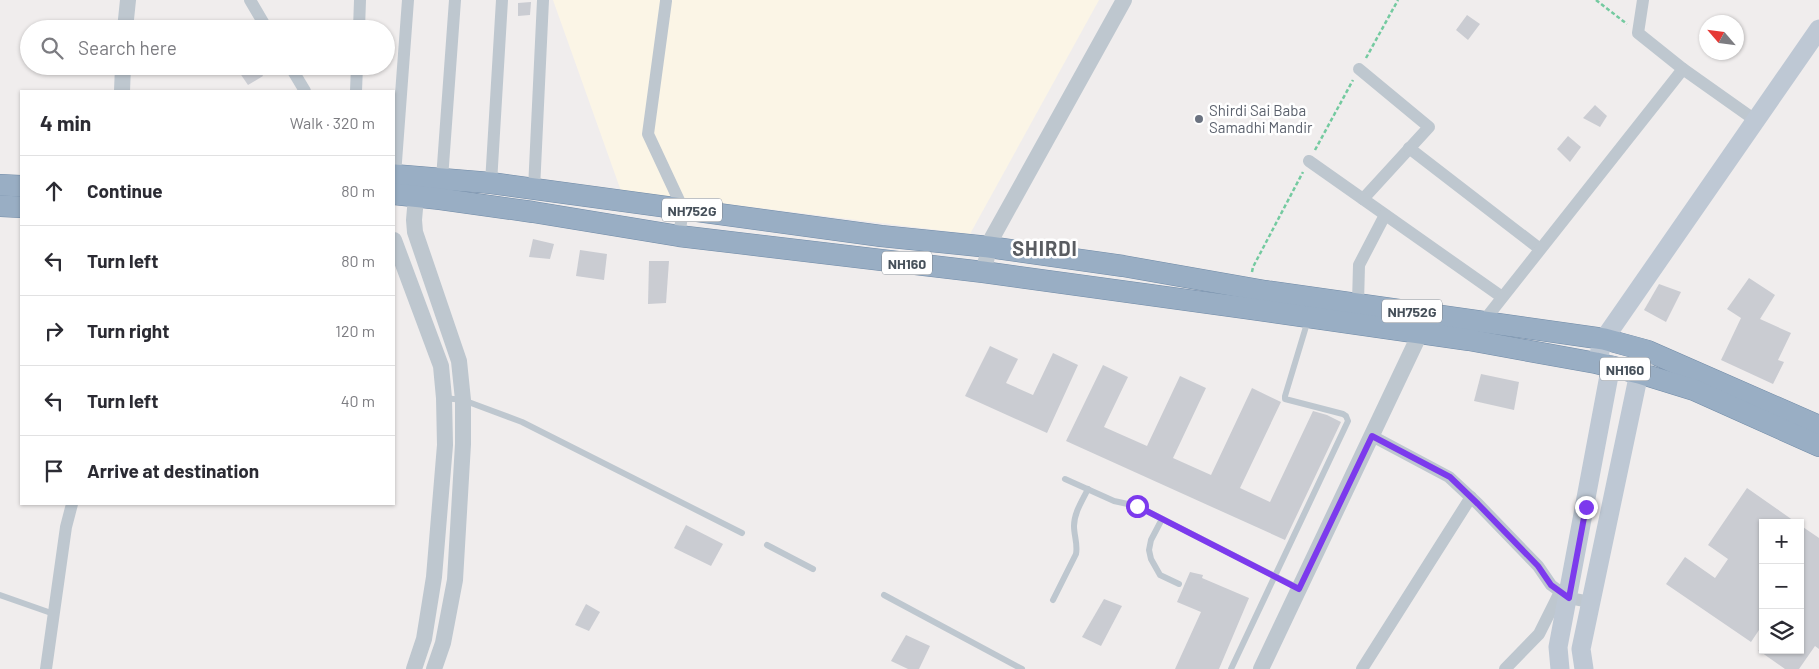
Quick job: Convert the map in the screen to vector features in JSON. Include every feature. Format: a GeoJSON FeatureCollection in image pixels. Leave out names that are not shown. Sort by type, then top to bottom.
{"type":"FeatureCollection","features":[{"type":"Feature","properties":{"kind":"highway","name":"NH752G"},"geometry":{"type":"LineString","coordinates":[[395,175],[417,186],[442,179],[492,183],[882,236],[990,247],[1123,266],[1266,291],[1604,339],[1648,351],[1819,426]]}},
{"type":"Feature","properties":{"kind":"highway"},"geometry":{"type":"LineString","coordinates":[[0,185],[20,186]]}},
{"type":"Feature","properties":{"kind":"highway","name":"NH160"},"geometry":{"type":"LineString","coordinates":[[417,186],[533,212],[679,236],[983,272],[1469,340],[1604,364],[1694,390],[1819,446]]}},
{"type":"Feature","properties":{"kind":"highway"},"geometry":{"type":"LineString","coordinates":[[0,206],[20,207]]}},
{"type":"Feature","properties":{"kind":"main road"},"geometry":{"type":"LineString","coordinates":[[1560,669],[1558,647],[1564,595],[1586,507],[1604,364],[1604,339],[1819,29]]}},
{"type":"Feature","properties":{"kind":"main road"},"geometry":{"type":"LineString","coordinates":[[1584,669],[1582,649],[1590,602],[1639,373],[1648,351]]}},
{"type":"Feature","properties":{"kind":"main road"},"geometry":{"type":"LineString","coordinates":[[1586,507],[1610,512]]}},
{"type":"Feature","properties":{"kind":"street"},"geometry":{"type":"LineString","coordinates":[[126,20],[128,0]]}},
{"type":"Feature","properties":{"kind":"street"},"geometry":{"type":"LineString","coordinates":[[250,0],[262,20]]}},
{"type":"Feature","properties":{"kind":"street"},"geometry":{"type":"LineString","coordinates":[[359,20],[360,0]]}},
{"type":"Feature","properties":{"kind":"street"},"geometry":{"type":"LineString","coordinates":[[395,162],[408,0]]}},
{"type":"Feature","properties":{"kind":"street"},"geometry":{"type":"LineString","coordinates":[[442,179],[455,0]]}},
{"type":"Feature","properties":{"kind":"street"},"geometry":{"type":"LineString","coordinates":[[492,183],[502,0]]}},
{"type":"Feature","properties":{"kind":"street"},"geometry":{"type":"LineString","coordinates":[[534,189],[543,0]]}},
{"type":"Feature","properties":{"kind":"street"},"geometry":{"type":"LineString","coordinates":[[983,272],[992,238],[1124,0]]}},
{"type":"Feature","properties":{"kind":"street"},"geometry":{"type":"LineString","coordinates":[[1643,0],[1638,33],[1683,69],[1756,120]]}},
{"type":"Feature","properties":{"kind":"street"},"geometry":{"type":"LineString","coordinates":[[666,1],[648,134],[683,209],[679,236]]}},
{"type":"Feature","properties":{"kind":"street"},"geometry":{"type":"LineString","coordinates":[[1359,69],[1429,126],[1363,199]]}},
{"type":"Feature","properties":{"kind":"street"},"geometry":{"type":"LineString","coordinates":[[1483,322],[1683,69]]}},
{"type":"Feature","properties":{"kind":"street"},"geometry":{"type":"LineString","coordinates":[[122,90],[123,75]]}},
{"type":"Feature","properties":{"kind":"street"},"geometry":{"type":"LineString","coordinates":[[295,75],[304,90]]}},
{"type":"Feature","properties":{"kind":"street"},"geometry":{"type":"LineString","coordinates":[[356,90],[357,75]]}},
{"type":"Feature","properties":{"kind":"street"},"geometry":{"type":"LineString","coordinates":[[1409,148],[1540,249]]}},
{"type":"Feature","properties":{"kind":"street"},"geometry":{"type":"LineString","coordinates":[[1309,161],[1502,297]]}},
{"type":"Feature","properties":{"kind":"street"},"geometry":{"type":"LineString","coordinates":[[417,186],[414,220],[415,232],[459,361],[463,400],[463,444],[455,580],[443,643],[434,669]]}},
{"type":"Feature","properties":{"kind":"street"},"geometry":{"type":"LineString","coordinates":[[1358,303],[1360,265],[1385,215]]}},
{"type":"Feature","properties":{"kind":"street"},"geometry":{"type":"LineString","coordinates":[[395,243],[441,366],[444,398],[445,445],[434,577],[424,640],[414,669]]}},
{"type":"Feature","properties":{"kind":"street"},"geometry":{"type":"LineString","coordinates":[[1261,669],[1429,314]]}},
{"type":"Feature","properties":{"kind":"street"},"geometry":{"type":"LineString","coordinates":[[1372,436],[1450,477],[1538,566],[1551,585],[1564,595],[1590,602]]}},
{"type":"Feature","properties":{"kind":"street"},"geometry":{"type":"LineString","coordinates":[[1362,669],[1471,497]]}},
{"type":"Feature","properties":{"kind":"street"},"geometry":{"type":"LineString","coordinates":[[46,669],[66,527],[72,505]]}},
{"type":"Feature","properties":{"kind":"street"},"geometry":{"type":"LineString","coordinates":[[1505,669],[1540,634],[1564,595]]}},
{"type":"Feature","properties":{"kind":"lane"},"geometry":{"type":"LineString","coordinates":[[1231,669],[1348,421],[1343,414],[1285,399],[1309,318]]}},
{"type":"Feature","properties":{"kind":"lane"},"geometry":{"type":"LineString","coordinates":[[444,398],[463,400],[522,422],[742,532]]}},
{"type":"Feature","properties":{"kind":"lane"},"geometry":{"type":"LineString","coordinates":[[1065,478],[1114,501],[1137,506],[1299,589]]}},
{"type":"Feature","properties":{"kind":"lane"},"geometry":{"type":"LineString","coordinates":[[1053,600],[1076,554],[1074,520],[1088,489]]}},
{"type":"Feature","properties":{"kind":"lane"},"geometry":{"type":"LineString","coordinates":[[1162,519],[1149,550],[1151,559],[1160,575],[1178,584]]}},
{"type":"Feature","properties":{"kind":"lane"},"geometry":{"type":"LineString","coordinates":[[767,545],[813,569]]}},
{"type":"Feature","properties":{"kind":"lane"},"geometry":{"type":"LineString","coordinates":[[884,595],[1022,669]]}},
{"type":"Feature","properties":{"kind":"lane"},"geometry":{"type":"LineString","coordinates":[[0,596],[54,614]]}},
{"type":"Feature","properties":{"kind":"path"},"geometry":{"type":"LineString","coordinates":[[1596,0],[1638,33]]}},
{"type":"Feature","properties":{"kind":"shaded area"},"geometry":{"type":"Polygon","coordinates":[[[553,0],[1099,0],[970,234],[621,191],[553,0]]]}},
{"type":"Feature","properties":{"kind":"building"},"geometry":{"type":"Polygon","coordinates":[[[531,2],[530,15],[518,16],[518,3],[531,2]]]}},
{"type":"Feature","properties":{"kind":"building"},"geometry":{"type":"Polygon","coordinates":[[[1467,15],[1480,24],[1468,40],[1456,30],[1467,15]]]}},
{"type":"Feature","properties":{"kind":"building"},"geometry":{"type":"Polygon","coordinates":[[[241,75],[262,75],[263,76],[248,85],[241,75]]]}},
{"type":"Feature","properties":{"kind":"building"},"geometry":{"type":"Polygon","coordinates":[[[1595,105],[1607,116],[1600,127],[1583,118],[1595,105]]]}},
{"type":"Feature","properties":{"kind":"building"},"geometry":{"type":"Polygon","coordinates":[[[1568,136],[1581,147],[1570,162],[1557,149],[1568,136]]]}},
{"type":"Feature","properties":{"kind":"building"},"geometry":{"type":"Polygon","coordinates":[[[533,239],[554,244],[550,259],[529,257],[533,239]]]}},
{"type":"Feature","properties":{"kind":"building"},"geometry":{"type":"Polygon","coordinates":[[[580,250],[607,254],[604,280],[576,276],[580,250]]]}},
{"type":"Feature","properties":{"kind":"building"},"geometry":{"type":"Polygon","coordinates":[[[649,261],[669,261],[666,303],[648,304],[649,261]]]}},
{"type":"Feature","properties":{"kind":"building"},"geometry":{"type":"Polygon","coordinates":[[[1749,278],[1775,295],[1760,319],[1791,333],[1778,360],[1784,362],[1773,384],[1721,360],[1741,318],[1727,309],[1749,278]]]}},
{"type":"Feature","properties":{"kind":"building"},"geometry":{"type":"Polygon","coordinates":[[[1659,284],[1681,292],[1666,322],[1644,310],[1659,284]]]}},
{"type":"Feature","properties":{"kind":"building"},"geometry":{"type":"Polygon","coordinates":[[[990,346],[1018,359],[1006,383],[1033,395],[1053,353],[1078,365],[1047,433],[965,396],[990,346]]]}},
{"type":"Feature","properties":{"kind":"building"},"geometry":{"type":"Polygon","coordinates":[[[1103,365],[1128,377],[1104,427],[1147,446],[1180,376],[1206,388],[1173,458],[1211,475],[1252,388],[1281,402],[1240,488],[1270,502],[1313,411],[1341,422],[1285,540],[1066,441],[1103,365]]]}},
{"type":"Feature","properties":{"kind":"building"},"geometry":{"type":"Polygon","coordinates":[[[1481,374],[1519,382],[1514,410],[1474,401],[1481,374]]]}},
{"type":"Feature","properties":{"kind":"building"},"geometry":{"type":"Polygon","coordinates":[[[1747,488],[1791,519],[1759,519],[1759,630],[1751,642],[1666,584],[1685,557],[1715,578],[1728,559],[1708,545],[1747,488]]]}},
{"type":"Feature","properties":{"kind":"building"},"geometry":{"type":"Polygon","coordinates":[[[686,525],[723,544],[711,566],[674,548],[686,525]]]}},
{"type":"Feature","properties":{"kind":"building"},"geometry":{"type":"Polygon","coordinates":[[[1804,528],[1819,538],[1819,649],[1815,646],[1799,669],[1785,669],[1764,654],[1804,654],[1804,528]]]}},
{"type":"Feature","properties":{"kind":"building"},"geometry":{"type":"Polygon","coordinates":[[[1190,572],[1203,575],[1202,578],[1249,598],[1219,669],[1175,669],[1201,612],[1177,602],[1190,572]]]}},
{"type":"Feature","properties":{"kind":"building"},"geometry":{"type":"Polygon","coordinates":[[[1104,599],[1122,606],[1101,646],[1082,637],[1104,599]]]}},
{"type":"Feature","properties":{"kind":"building"},"geometry":{"type":"Polygon","coordinates":[[[586,604],[600,612],[589,631],[575,625],[586,604]]]}},
{"type":"Feature","properties":{"kind":"building"},"geometry":{"type":"Polygon","coordinates":[[[906,635],[930,646],[919,669],[908,669],[891,661],[906,635]]]}},
{"type":"Feature","properties":{"kind":"place","name":"Shirdi Sai Baba Samadhi Mandir"},"geometry":{"type":"Point","coordinates":[1199,119]}},
{"type":"Feature","properties":{"kind":"district","name":"SHIRDI"},"geometry":{"type":"Point","coordinates":[1045,248]}},
{"type":"Feature","properties":{"kind":"route"},"geometry":{"type":"LineString","coordinates":[[1137,506],[1299,589],[1372,436],[1450,477],[1538,566],[1551,585],[1569,598],[1586,507]]}}]}
